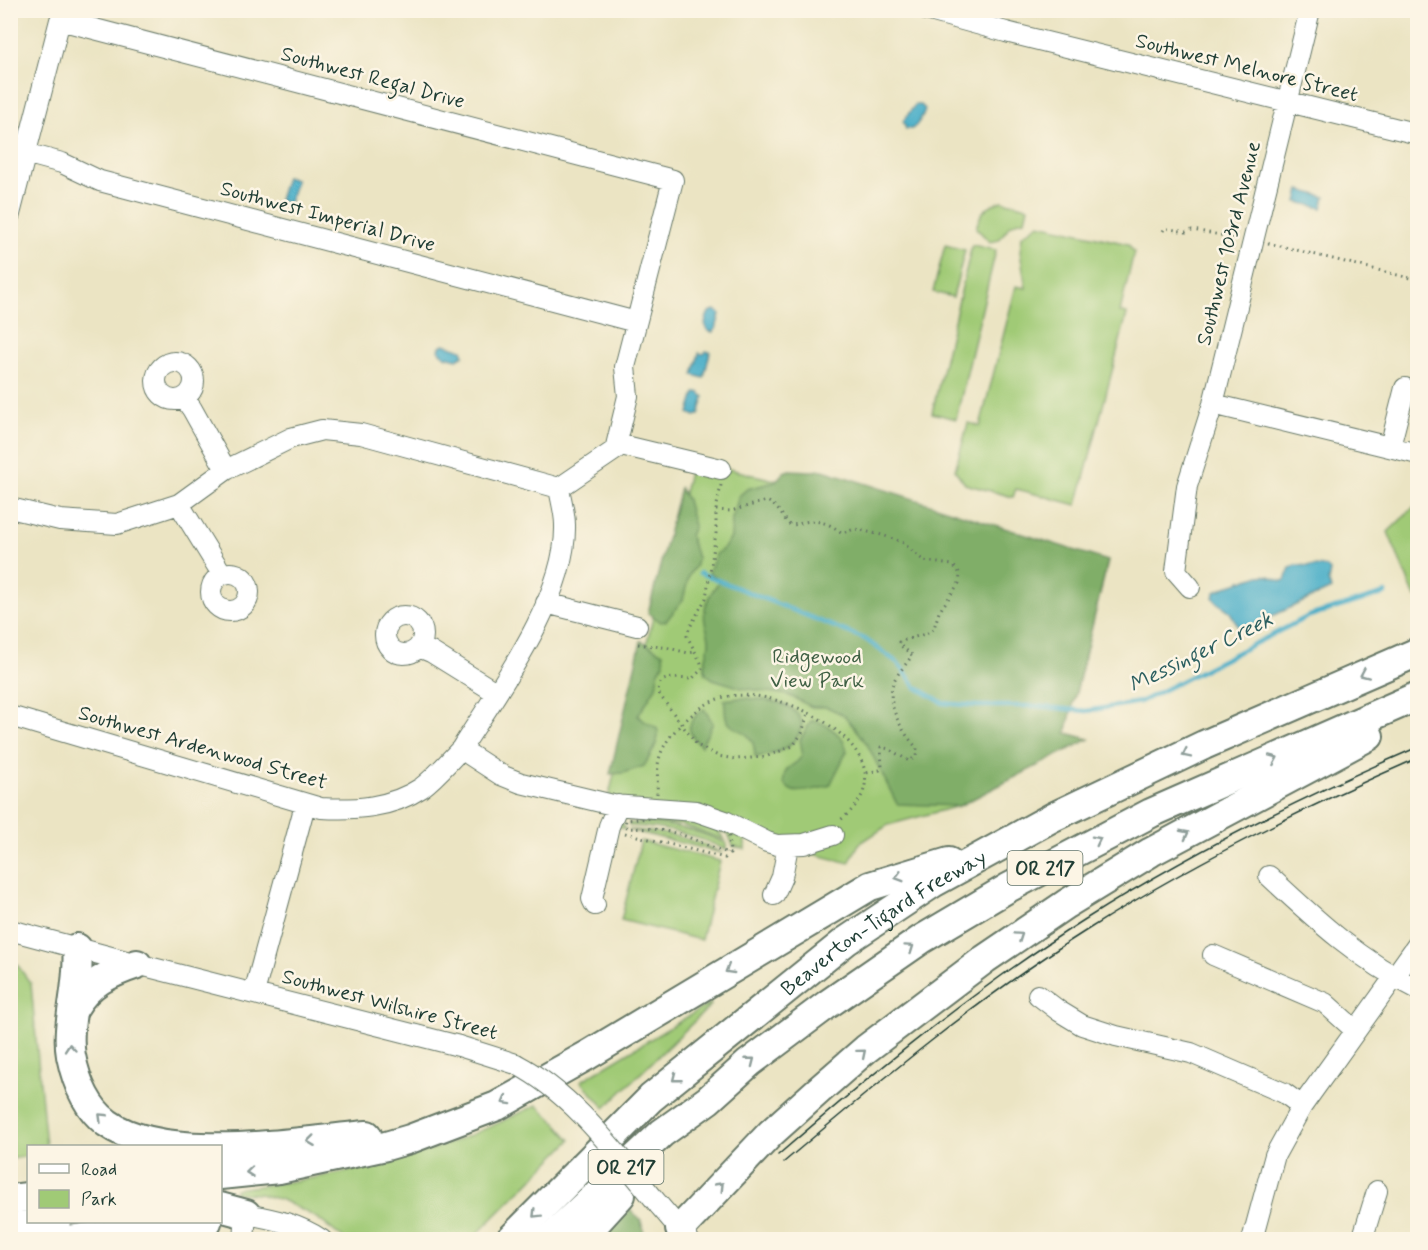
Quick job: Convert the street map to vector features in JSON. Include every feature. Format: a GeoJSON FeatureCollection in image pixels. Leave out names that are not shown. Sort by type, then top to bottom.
{"type":"FeatureCollection","features":[{"type":"Feature","properties":{"kind":"highway","name":"Beaverton-Tigard Freeway"},"geometry":{"type":"LineString","coordinates":[[510,1239],[651,1098],[846,941],[933,883],[1053,817],[1204,745],[1418,652]]}},
{"type":"Feature","properties":{"kind":"highway","name":"Beaverton-Tigard Freeway"},"geometry":{"type":"LineString","coordinates":[[548,1239],[662,1132],[708,1100],[749,1063],[828,1004],[922,939],[1008,888],[1151,813],[1418,696]]}},
{"type":"Feature","properties":{"kind":"highway"},"geometry":{"type":"LineString","coordinates":[[680,1236],[771,1133],[866,1049],[985,959],[1066,904],[1151,852],[1372,735],[1418,714]]}},
{"type":"Feature","properties":{"kind":"highway"},"geometry":{"type":"LineString","coordinates":[[222,1175],[279,1169],[410,1139],[497,1106],[588,1055],[870,886],[995,849]]}},
{"type":"Feature","properties":{"kind":"highway"},"geometry":{"type":"LineString","coordinates":[[76,948],[79,964],[69,1043],[71,1059],[84,1097],[106,1122],[133,1136],[179,1145]]}},
{"type":"Feature","properties":{"kind":"highway"},"geometry":{"type":"LineString","coordinates":[[74,1008],[81,995],[91,985],[118,970],[137,964]]}},
{"type":"Feature","properties":{"kind":"highway"},"geometry":{"type":"LineString","coordinates":[[580,1239],[616,1200],[673,1145],[708,1100]]}},
{"type":"Feature","properties":{"kind":"highway"},"geometry":{"type":"LineString","coordinates":[[222,1145],[291,1143],[380,1134],[410,1139]]}},
{"type":"Feature","properties":{"kind":"highway"},"geometry":{"type":"LineString","coordinates":[[10,1199],[27,1197]]}},
{"type":"Feature","properties":{"kind":"highway"},"geometry":{"type":"LineString","coordinates":[[10,1227],[41,1223]]}},
{"type":"Feature","properties":{"kind":"highway"},"geometry":{"type":"LineString","coordinates":[[69,1239],[191,1223]]}},
{"type":"Feature","properties":{"kind":"highway"},"geometry":{"type":"LineString","coordinates":[[105,1234],[142,1239]]}},
{"type":"Feature","properties":{"kind":"street","name":"Southwest Melnore Street"},"geometry":{"type":"LineString","coordinates":[[926,10],[1418,134]]}},
{"type":"Feature","properties":{"kind":"street","name":"Southwest 103rd Avenue"},"geometry":{"type":"LineString","coordinates":[[1190,587],[1176,571],[1187,486],[1213,404],[1310,10]]}},
{"type":"Feature","properties":{"kind":"street","name":"Southwest Regal Drive"},"geometry":{"type":"LineString","coordinates":[[18,151],[60,20],[673,180],[636,322]]}},
{"type":"Feature","properties":{"kind":"street"},"geometry":{"type":"LineString","coordinates":[[10,214],[18,151]]}},
{"type":"Feature","properties":{"kind":"street","name":"Southwest Imperial Drive"},"geometry":{"type":"LineString","coordinates":[[18,151],[62,163],[100,181],[636,322]]}},
{"type":"Feature","properties":{"kind":"street"},"geometry":{"type":"LineString","coordinates":[[10,508],[60,520],[117,524],[179,504],[226,470],[291,438],[322,430],[361,434],[559,488],[610,454],[617,444],[628,396],[625,367],[636,322]]}},
{"type":"Feature","properties":{"kind":"street"},"geometry":{"type":"LineString","coordinates":[[1390,447],[1406,388]]}},
{"type":"Feature","properties":{"kind":"street"},"geometry":{"type":"LineString","coordinates":[[185,399],[226,470]]}},
{"type":"Feature","properties":{"kind":"street"},"geometry":{"type":"LineString","coordinates":[[1213,404],[1418,454]]}},
{"type":"Feature","properties":{"kind":"street"},"geometry":{"type":"LineString","coordinates":[[617,444],[721,469]]}},
{"type":"Feature","properties":{"kind":"street","name":"Southwest Ardenwood Street"},"geometry":{"type":"LineString","coordinates":[[10,716],[305,805],[356,809],[399,799],[422,787],[461,749],[496,693],[546,603],[561,560],[565,525],[559,488]]}},
{"type":"Feature","properties":{"kind":"street"},"geometry":{"type":"LineString","coordinates":[[179,504],[222,574]]}},
{"type":"Feature","properties":{"kind":"street"},"geometry":{"type":"LineString","coordinates":[[546,603],[638,626]]}},
{"type":"Feature","properties":{"kind":"street"},"geometry":{"type":"LineString","coordinates":[[420,647],[496,693]]}},
{"type":"Feature","properties":{"kind":"street"},"geometry":{"type":"LineString","coordinates":[[461,749],[501,775],[521,783],[611,804],[696,811],[713,816],[767,842],[788,846],[819,841],[833,835]]}},
{"type":"Feature","properties":{"kind":"street"},"geometry":{"type":"LineString","coordinates":[[595,905],[592,898],[609,826],[611,804]]}},
{"type":"Feature","properties":{"kind":"street"},"geometry":{"type":"LineString","coordinates":[[254,993],[305,805]]}},
{"type":"Feature","properties":{"kind":"street"},"geometry":{"type":"LineString","coordinates":[[774,895],[782,877],[788,846]]}},
{"type":"Feature","properties":{"kind":"street"},"geometry":{"type":"LineString","coordinates":[[1269,876],[1328,932],[1373,964],[1418,990]]}},
{"type":"Feature","properties":{"kind":"street","name":"Southwest Wilshire Street"},"geometry":{"type":"LineString","coordinates":[[10,930],[482,1052],[516,1064],[576,1110],[659,1205],[680,1236]]}},
{"type":"Feature","properties":{"kind":"street"},"geometry":{"type":"LineString","coordinates":[[1252,1239],[1275,1155],[1302,1106],[1418,944]]}},
{"type":"Feature","properties":{"kind":"street"},"geometry":{"type":"LineString","coordinates":[[1214,955],[1325,1003],[1355,1030]]}},
{"type":"Feature","properties":{"kind":"street"},"geometry":{"type":"LineString","coordinates":[[1038,995],[1082,1025],[1116,1036],[1191,1053],[1284,1093],[1302,1106]]}},
{"type":"Feature","properties":{"kind":"street"},"geometry":{"type":"LineString","coordinates":[[1362,1239],[1377,1191]]}},
{"type":"Feature","properties":{"kind":"street"},"geometry":{"type":"LineString","coordinates":[[233,1220],[283,1221],[322,1239]]}},
{"type":"Feature","properties":{"kind":"path"},"geometry":{"type":"LineString","coordinates":[[1163,231],[1165,228],[1254,239],[1418,280]]}},
{"type":"Feature","properties":{"kind":"path"},"geometry":{"type":"LineString","coordinates":[[721,469],[716,533],[706,598],[688,633],[689,642],[702,666],[701,672],[692,680],[667,679],[659,683],[659,694],[697,745],[710,753],[736,759],[756,759],[774,755],[793,746],[802,733],[808,713]]}},
{"type":"Feature","properties":{"kind":"path"},"geometry":{"type":"LineString","coordinates":[[716,510],[731,511],[765,501],[771,503],[790,525],[822,522],[842,532],[855,529],[882,535],[902,542],[924,561],[952,565],[960,575],[949,599],[939,612],[931,632],[899,642],[912,655],[892,686],[892,695],[903,731],[917,748],[916,757],[909,761],[890,748],[881,747],[882,768],[866,772]]}},
{"type":"Feature","properties":{"kind":"path"},"geometry":{"type":"LineString","coordinates":[[638,626],[632,643],[687,653],[695,652]]}},
{"type":"Feature","properties":{"kind":"path"},"geometry":{"type":"LineString","coordinates":[[657,807],[660,755],[670,737],[682,723],[714,701],[741,694],[771,698],[825,722],[847,740],[866,772],[863,794],[852,811],[837,823],[833,835]]}},
{"type":"Feature","properties":{"kind":"path"},"geometry":{"type":"LineString","coordinates":[[718,827],[667,817],[626,820],[625,825],[627,828],[654,829],[680,834],[727,853]]}},
{"type":"Feature","properties":{"kind":"path"},"geometry":{"type":"LineString","coordinates":[[616,831],[716,858],[725,858],[727,853],[730,854],[729,837]]}},
{"type":"Feature","properties":{"kind":"green space"},"geometry":{"type":"Polygon","coordinates":[[[1002,201],[1028,207],[1025,220],[1013,224],[999,240],[990,242],[976,228],[984,210],[1002,201]]]}},
{"type":"Feature","properties":{"kind":"green space"},"geometry":{"type":"Polygon","coordinates":[[[1039,224],[1128,244],[1134,252],[1120,312],[1127,314],[1077,505],[1016,489],[1013,497],[965,484],[955,470],[968,423],[980,426],[1016,286],[1026,288],[1020,252],[1022,236],[1039,224]]]}},
{"type":"Feature","properties":{"kind":"green space"},"geometry":{"type":"Polygon","coordinates":[[[945,245],[965,250],[953,297],[933,292],[945,245]]]}},
{"type":"Feature","properties":{"kind":"green space"},"geometry":{"type":"Polygon","coordinates":[[[972,245],[996,250],[956,419],[932,413],[972,245]]]}},
{"type":"Feature","properties":{"kind":"green space","name":"Ridgewood View Park"},"geometry":{"type":"Polygon","coordinates":[[[692,460],[1108,561],[1066,733],[1089,739],[959,806],[888,825],[859,844],[849,863],[745,837],[745,849],[733,846],[728,833],[717,830],[725,840],[682,825],[637,821],[671,819],[651,815],[625,819],[623,825],[625,829],[612,826],[607,803],[692,460]]]}},
{"type":"Feature","properties":{"kind":"green space","name":"Ridgewood View Park"},"geometry":{"type":"Polygon","coordinates":[[[789,470],[823,470],[1108,561],[1066,733],[1089,739],[959,806],[897,804],[867,744],[844,715],[827,707],[812,707],[788,695],[742,688],[713,679],[706,674],[709,636],[704,616],[710,596],[719,582],[709,571],[717,553],[731,538],[732,519],[739,496],[747,489],[775,482],[789,470]]]}},
{"type":"Feature","properties":{"kind":"green space"},"geometry":{"type":"Polygon","coordinates":[[[680,488],[687,500],[694,526],[690,536],[697,558],[696,565],[689,575],[683,600],[666,621],[661,622],[648,613],[680,488]]]}},
{"type":"Feature","properties":{"kind":"green space"},"geometry":{"type":"Polygon","coordinates":[[[1417,504],[1418,596],[1415,597],[1388,532],[1417,504]]]}},
{"type":"Feature","properties":{"kind":"green space"},"geometry":{"type":"Polygon","coordinates":[[[641,641],[663,653],[664,663],[658,673],[656,687],[638,716],[658,730],[657,740],[644,766],[623,773],[610,774],[641,641]]]}},
{"type":"Feature","properties":{"kind":"green space"},"geometry":{"type":"Polygon","coordinates":[[[740,698],[777,702],[794,710],[802,725],[796,739],[778,752],[755,757],[754,747],[748,735],[730,724],[726,718],[724,700],[740,698]]]}},
{"type":"Feature","properties":{"kind":"green space"},"geometry":{"type":"Polygon","coordinates":[[[704,709],[713,723],[701,746],[692,736],[690,726],[694,718],[704,709]]]}},
{"type":"Feature","properties":{"kind":"green space"},"geometry":{"type":"Polygon","coordinates":[[[811,721],[822,723],[834,730],[847,751],[830,785],[812,790],[793,791],[784,784],[785,772],[800,759],[802,750],[800,740],[811,721]]]}},
{"type":"Feature","properties":{"kind":"green space"},"geometry":{"type":"Polygon","coordinates":[[[629,823],[667,825],[691,830],[726,843],[726,850],[691,836],[655,828],[629,826],[629,823]]]}},
{"type":"Feature","properties":{"kind":"green space"},"geometry":{"type":"Polygon","coordinates":[[[629,830],[677,836],[722,853],[629,830]]]}},
{"type":"Feature","properties":{"kind":"green space"},"geometry":{"type":"Polygon","coordinates":[[[641,841],[720,861],[701,940],[621,920],[641,841]]]}},
{"type":"Feature","properties":{"kind":"green space"},"geometry":{"type":"Polygon","coordinates":[[[11,956],[31,984],[46,1145],[27,1145],[27,1156],[11,1159],[11,956]]]}},
{"type":"Feature","properties":{"kind":"green space"},"geometry":{"type":"Polygon","coordinates":[[[710,1003],[711,1005],[605,1108],[581,1081],[710,1003]]]}},
{"type":"Feature","properties":{"kind":"green space"},"geometry":{"type":"Polygon","coordinates":[[[537,1105],[571,1140],[472,1239],[344,1239],[317,1218],[282,1200],[259,1194],[235,1193],[235,1189],[332,1174],[404,1158],[469,1136],[537,1105]]]}},
{"type":"Feature","properties":{"kind":"green space"},"geometry":{"type":"Polygon","coordinates":[[[630,1209],[641,1221],[645,1237],[643,1239],[601,1239],[630,1209]]]}},
{"type":"Feature","properties":{"kind":"water"},"geometry":{"type":"Polygon","coordinates":[[[915,105],[921,105],[925,109],[924,112],[912,129],[906,129],[903,121],[915,105]]]}},
{"type":"Feature","properties":{"kind":"water"},"geometry":{"type":"Polygon","coordinates":[[[286,177],[296,180],[289,203],[279,200],[286,177]]]}},
{"type":"Feature","properties":{"kind":"water"},"geometry":{"type":"Polygon","coordinates":[[[1300,190],[1325,197],[1322,208],[1297,202],[1300,190]]]}},
{"type":"Feature","properties":{"kind":"water"},"geometry":{"type":"Polygon","coordinates":[[[715,310],[720,314],[716,329],[713,332],[708,331],[706,319],[709,312],[715,310]]]}},
{"type":"Feature","properties":{"kind":"water"},"geometry":{"type":"Polygon","coordinates":[[[444,344],[462,350],[464,355],[457,359],[445,356],[439,351],[440,346],[444,344]]]}},
{"type":"Feature","properties":{"kind":"water"},"geometry":{"type":"Polygon","coordinates":[[[706,351],[710,352],[704,378],[693,375],[699,353],[704,354],[706,351]]]}},
{"type":"Feature","properties":{"kind":"water"},"geometry":{"type":"Polygon","coordinates":[[[699,392],[704,397],[699,415],[695,416],[689,413],[695,393],[699,392]]]}},
{"type":"Feature","properties":{"kind":"water"},"geometry":{"type":"Polygon","coordinates":[[[1296,565],[1327,567],[1330,571],[1328,581],[1331,589],[1242,630],[1228,610],[1217,603],[1213,597],[1215,592],[1257,577],[1269,576],[1285,580],[1290,568],[1296,565]]]}},
{"type":"Feature","properties":{"kind":"waterway","name":"Messinger Creek"},"geometry":{"type":"LineString","coordinates":[[700,573],[865,639],[898,663],[916,687],[943,703],[977,706],[1035,706],[1086,711],[1140,702],[1309,616],[1386,593]]}},
{"type":"Feature","properties":{"kind":"tram line"},"geometry":{"type":"LineString","coordinates":[[778,1155],[926,1032],[1004,974],[1084,920],[1124,895],[1247,827],[1418,747]]}},
{"type":"Feature","properties":{"kind":"tram line"},"geometry":{"type":"LineString","coordinates":[[784,1162],[894,1070],[969,1012],[1087,930],[1208,859],[1418,758]]}}]}
